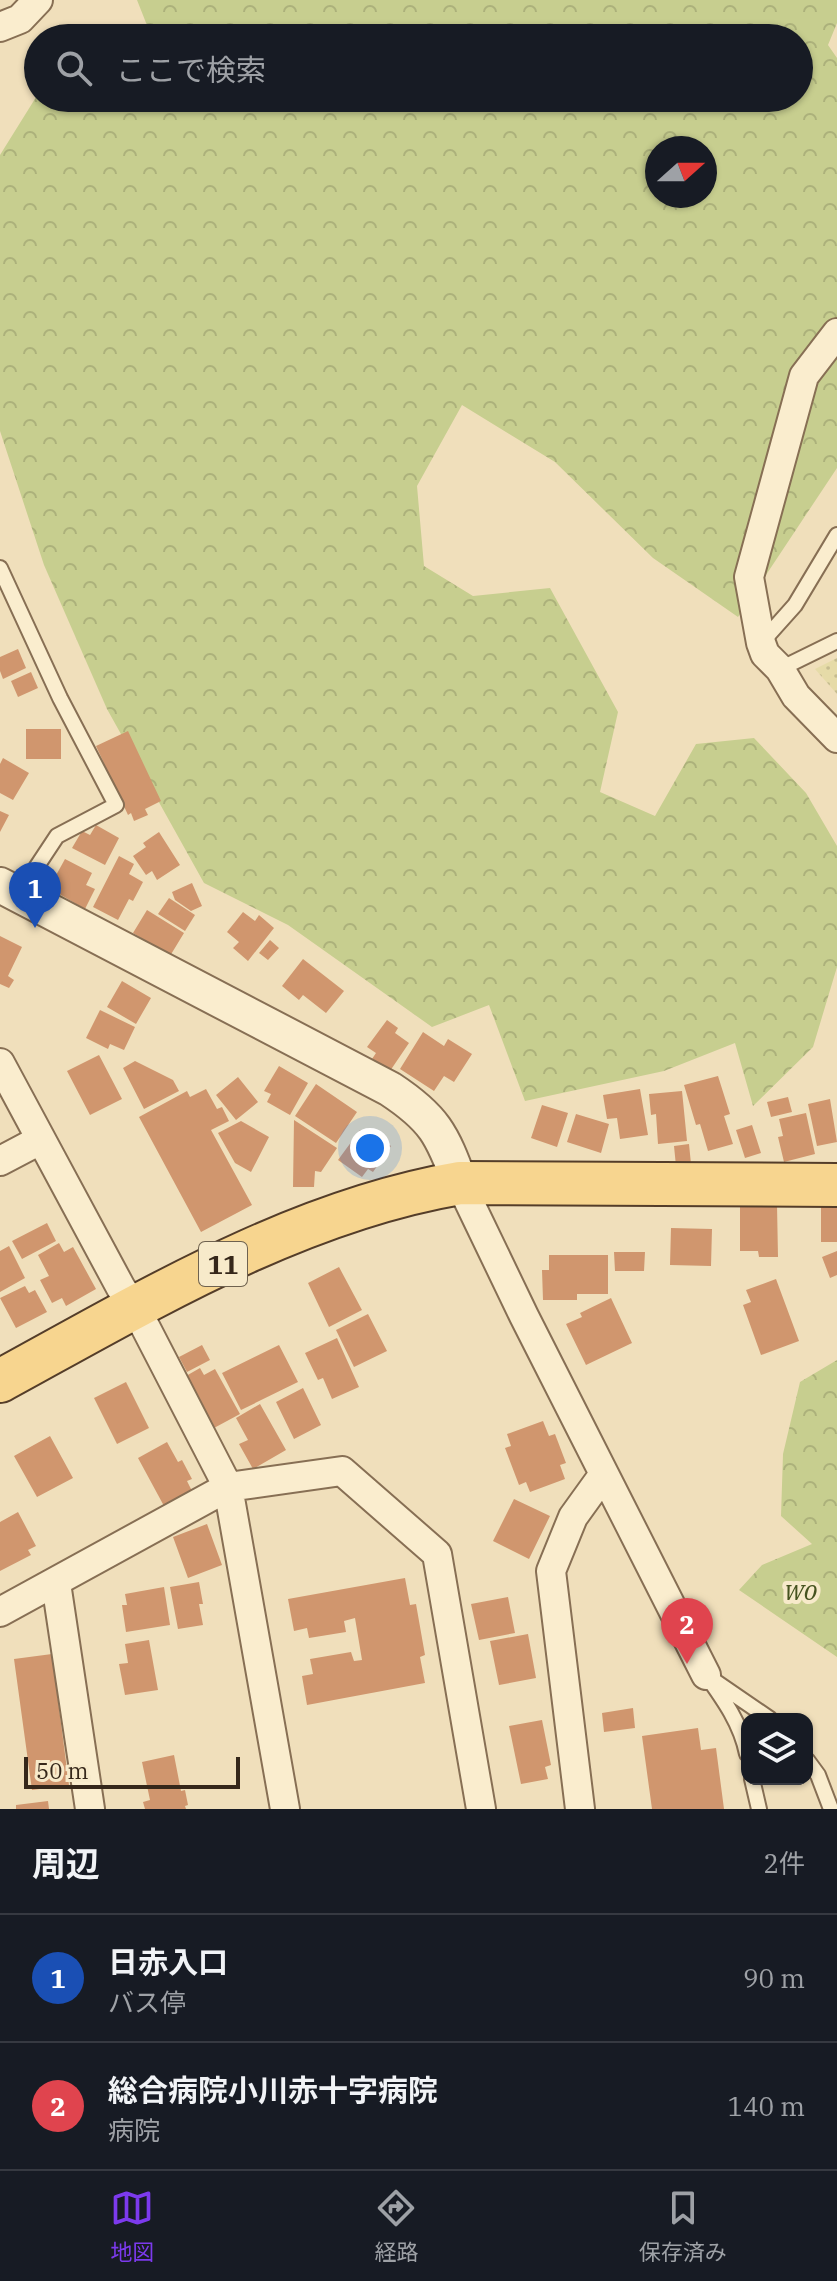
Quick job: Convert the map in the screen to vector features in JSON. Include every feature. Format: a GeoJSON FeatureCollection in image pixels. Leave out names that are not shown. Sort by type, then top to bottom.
{"type":"FeatureCollection","features":[{"type":"Feature","properties":{"kind":"main road","name":"11"},"geometry":{"type":"LineString","coordinates":[[0,1381],[135,1307],[280,1237],[341,1212],[409,1191],[460,1183],[837,1185]]}},
{"type":"Feature","properties":{"kind":"street"},"geometry":{"type":"LineString","coordinates":[[0,27],[20,19],[38,0]]}},
{"type":"Feature","properties":{"kind":"street"},"geometry":{"type":"LineString","coordinates":[[837,333],[804,376],[749,577],[765,654],[780,669],[796,696],[837,738]]}},
{"type":"Feature","properties":{"kind":"street"},"geometry":{"type":"LineString","coordinates":[[9,890],[390,1089],[418,1107],[444,1140],[460,1183],[706,1675]]}},
{"type":"Feature","properties":{"kind":"street"},"geometry":{"type":"LineString","coordinates":[[0,1063],[121,1288],[135,1307],[228,1487],[285,1809]]}},
{"type":"Feature","properties":{"kind":"street"},"geometry":{"type":"LineString","coordinates":[[0,1161],[40,1140]]}},
{"type":"Feature","properties":{"kind":"street"},"geometry":{"type":"LineString","coordinates":[[0,1612],[228,1487],[342,1471],[437,1554],[481,1809]]}},
{"type":"Feature","properties":{"kind":"street"},"geometry":{"type":"LineString","coordinates":[[580,1809],[551,1571],[573,1517],[604,1474]]}},
{"type":"Feature","properties":{"kind":"street"},"geometry":{"type":"LineString","coordinates":[[56,1583],[90,1809]]}},
{"type":"Feature","properties":{"kind":"lane"},"geometry":{"type":"LineString","coordinates":[[761,643],[795,605],[837,535]]}},
{"type":"Feature","properties":{"kind":"lane"},"geometry":{"type":"LineString","coordinates":[[0,568],[60,698],[116,805],[57,836],[9,890]]}},
{"type":"Feature","properties":{"kind":"lane"},"geometry":{"type":"LineString","coordinates":[[780,669],[837,641]]}},
{"type":"Feature","properties":{"kind":"lane"},"geometry":{"type":"LineString","coordinates":[[706,1675],[761,1713]]}},
{"type":"Feature","properties":{"kind":"lane"},"geometry":{"type":"LineString","coordinates":[[706,1675],[727,1705],[741,1733]]}},
{"type":"Feature","properties":{"kind":"lane"},"geometry":{"type":"LineString","coordinates":[[813,1768],[831,1809]]}},
{"type":"Feature","properties":{"kind":"lane"},"geometry":{"type":"LineString","coordinates":[[753,1785],[759,1809]]}},
{"type":"Feature","properties":{"kind":"shaded area"},"geometry":{"type":"Polygon","coordinates":[[[837,658],[837,694],[815,669],[837,658]]]}},
{"type":"Feature","properties":{"kind":"green space"},"geometry":{"type":"Polygon","coordinates":[[[137,0],[837,0],[837,23],[828,45],[837,58],[837,468],[738,617],[653,558],[555,462],[462,405],[417,486],[424,566],[473,596],[550,588],[618,712],[600,792],[655,816],[696,744],[754,738],[806,793],[837,846],[837,967],[813,1047],[753,1106],[735,1043],[664,1071],[525,1101],[489,1005],[432,1027],[288,925],[204,883],[107,709],[44,565],[0,431],[0,155],[27,112],[813,112],[813,24],[146,24],[137,0]]]}},
{"type":"Feature","properties":{"kind":"green space","name":"wo"},"geometry":{"type":"Polygon","coordinates":[[[837,1360],[837,1657],[739,1590],[762,1565],[812,1544],[781,1516],[783,1454],[800,1382],[837,1360]]]}},
{"type":"Feature","properties":{"kind":"building"},"geometry":{"type":"Polygon","coordinates":[[[18,649],[26,668],[3,679],[0,657],[18,649]]]}},
{"type":"Feature","properties":{"kind":"building"},"geometry":{"type":"Polygon","coordinates":[[[31,672],[38,688],[18,697],[11,681],[31,672]]]}},
{"type":"Feature","properties":{"kind":"building"},"geometry":{"type":"Polygon","coordinates":[[[26,729],[61,729],[61,759],[26,759],[26,729]]]}},
{"type":"Feature","properties":{"kind":"building"},"geometry":{"type":"Polygon","coordinates":[[[128,731],[161,801],[145,809],[148,815],[134,821],[131,813],[128,815],[96,746],[128,731]]]}},
{"type":"Feature","properties":{"kind":"building"},"geometry":{"type":"Polygon","coordinates":[[[3,758],[29,773],[13,800],[0,793],[0,764],[3,758]]]}},
{"type":"Feature","properties":{"kind":"building"},"geometry":{"type":"Polygon","coordinates":[[[0,811],[9,815],[0,832],[0,811]]]}},
{"type":"Feature","properties":{"kind":"building"},"geometry":{"type":"Polygon","coordinates":[[[96,825],[119,838],[105,865],[72,848],[82,831],[90,835],[96,825]]]}},
{"type":"Feature","properties":{"kind":"building"},"geometry":{"type":"Polygon","coordinates":[[[159,832],[180,865],[157,880],[152,871],[146,875],[133,856],[146,847],[143,843],[159,832]]]}},
{"type":"Feature","properties":{"kind":"building"},"geometry":{"type":"Polygon","coordinates":[[[119,856],[134,864],[129,874],[143,882],[118,920],[93,907],[119,856]]]}},
{"type":"Feature","properties":{"kind":"building"},"geometry":{"type":"Polygon","coordinates":[[[65,859],[92,873],[86,885],[95,889],[85,909],[49,888],[65,859]]]}},
{"type":"Feature","properties":{"kind":"building"},"geometry":{"type":"Polygon","coordinates":[[[192,883],[202,906],[191,911],[175,900],[172,892],[192,883]]]}},
{"type":"Feature","properties":{"kind":"building"},"geometry":{"type":"Polygon","coordinates":[[[169,898],[195,915],[185,931],[158,914],[169,898]]]}},
{"type":"Feature","properties":{"kind":"building"},"geometry":{"type":"Polygon","coordinates":[[[147,910],[184,933],[170,956],[133,933],[147,910]]]}},
{"type":"Feature","properties":{"kind":"building"},"geometry":{"type":"Polygon","coordinates":[[[243,912],[255,921],[259,915],[274,928],[248,961],[233,948],[239,942],[227,932],[243,912]]]}},
{"type":"Feature","properties":{"kind":"building"},"geometry":{"type":"Polygon","coordinates":[[[0,936],[22,947],[8,976],[14,980],[9,988],[0,984],[0,936]]]}},
{"type":"Feature","properties":{"kind":"building"},"geometry":{"type":"Polygon","coordinates":[[[270,940],[279,948],[268,960],[259,953],[270,940]]]}},
{"type":"Feature","properties":{"kind":"building"},"geometry":{"type":"Polygon","coordinates":[[[303,959],[344,991],[326,1013],[303,995],[299,1000],[282,986],[303,959]]]}},
{"type":"Feature","properties":{"kind":"building"},"geometry":{"type":"Polygon","coordinates":[[[122,981],[151,998],[136,1024],[107,1007],[122,981]]]}},
{"type":"Feature","properties":{"kind":"building"},"geometry":{"type":"Polygon","coordinates":[[[100,1010],[135,1027],[124,1050],[110,1044],[108,1049],[86,1038],[100,1010]]]}},
{"type":"Feature","properties":{"kind":"building"},"geometry":{"type":"Polygon","coordinates":[[[387,1020],[398,1028],[395,1033],[409,1043],[390,1071],[372,1059],[376,1053],[367,1047],[387,1020]]]}},
{"type":"Feature","properties":{"kind":"building"},"geometry":{"type":"Polygon","coordinates":[[[423,1032],[444,1046],[448,1039],[472,1054],[454,1082],[444,1076],[434,1091],[400,1069],[423,1032]]]}},
{"type":"Feature","properties":{"kind":"building"},"geometry":{"type":"Polygon","coordinates":[[[99,1055],[122,1099],[90,1115],[67,1071],[99,1055]]]}},
{"type":"Feature","properties":{"kind":"building"},"geometry":{"type":"Polygon","coordinates":[[[135,1061],[173,1080],[179,1091],[144,1109],[123,1068],[135,1061]]]}},
{"type":"Feature","properties":{"kind":"building"},"geometry":{"type":"Polygon","coordinates":[[[279,1066],[308,1083],[290,1115],[267,1102],[271,1094],[264,1091],[279,1066]]]}},
{"type":"Feature","properties":{"kind":"building"},"geometry":{"type":"Polygon","coordinates":[[[718,1076],[730,1114],[724,1116],[733,1144],[708,1151],[684,1085],[718,1076]]]}},
{"type":"Feature","properties":{"kind":"building"},"geometry":{"type":"Polygon","coordinates":[[[238,1077],[258,1102],[236,1120],[216,1095],[238,1077]]]}},
{"type":"Feature","properties":{"kind":"building"},"geometry":{"type":"Polygon","coordinates":[[[316,1084],[357,1112],[336,1143],[295,1116],[316,1084]]]}},
{"type":"Feature","properties":{"kind":"building"},"geometry":{"type":"Polygon","coordinates":[[[206,1089],[217,1109],[222,1107],[229,1121],[211,1130],[252,1205],[201,1232],[139,1117],[187,1091],[190,1097],[206,1089]]]}},
{"type":"Feature","properties":{"kind":"building"},"geometry":{"type":"Polygon","coordinates":[[[640,1089],[648,1135],[620,1139],[617,1118],[607,1119],[603,1095],[640,1089]]]}},
{"type":"Feature","properties":{"kind":"building"},"geometry":{"type":"Polygon","coordinates":[[[682,1091],[687,1141],[658,1144],[656,1114],[651,1115],[649,1094],[682,1091]]]}},
{"type":"Feature","properties":{"kind":"building"},"geometry":{"type":"Polygon","coordinates":[[[788,1097],[792,1112],[771,1117],[767,1102],[788,1097]]]}},
{"type":"Feature","properties":{"kind":"building"},"geometry":{"type":"Polygon","coordinates":[[[830,1099],[837,1142],[817,1146],[808,1104],[830,1099]]]}},
{"type":"Feature","properties":{"kind":"building"},"geometry":{"type":"Polygon","coordinates":[[[542,1105],[568,1113],[557,1147],[531,1138],[542,1105]]]}},
{"type":"Feature","properties":{"kind":"building"},"geometry":{"type":"Polygon","coordinates":[[[806,1113],[815,1154],[784,1162],[778,1137],[783,1136],[779,1119],[806,1113]]]}},
{"type":"Feature","properties":{"kind":"building"},"geometry":{"type":"Polygon","coordinates":[[[576,1114],[609,1124],[601,1153],[567,1142],[576,1114]]]}},
{"type":"Feature","properties":{"kind":"building"},"geometry":{"type":"Polygon","coordinates":[[[294,1120],[337,1148],[321,1172],[315,1171],[314,1187],[293,1187],[294,1120]]]}},
{"type":"Feature","properties":{"kind":"building"},"geometry":{"type":"Polygon","coordinates":[[[241,1121],[269,1137],[251,1172],[235,1163],[218,1133],[241,1121]]]}},
{"type":"Feature","properties":{"kind":"building"},"geometry":{"type":"Polygon","coordinates":[[[752,1125],[761,1153],[745,1158],[736,1130],[752,1125]]]}},
{"type":"Feature","properties":{"kind":"building"},"geometry":{"type":"Polygon","coordinates":[[[360,1130],[379,1144],[382,1139],[391,1146],[373,1172],[368,1169],[362,1177],[338,1160],[360,1130]]]}},
{"type":"Feature","properties":{"kind":"building"},"geometry":{"type":"Polygon","coordinates":[[[689,1144],[691,1164],[676,1166],[674,1146],[689,1144]]]}},
{"type":"Feature","properties":{"kind":"building"},"geometry":{"type":"Polygon","coordinates":[[[777,1205],[778,1257],[759,1257],[758,1251],[740,1251],[740,1206],[777,1205]]]}},
{"type":"Feature","properties":{"kind":"building"},"geometry":{"type":"Polygon","coordinates":[[[821,1205],[837,1205],[837,1242],[821,1242],[821,1205]]]}},
{"type":"Feature","properties":{"kind":"building"},"geometry":{"type":"Polygon","coordinates":[[[47,1223],[56,1241],[22,1259],[12,1241],[47,1223]]]}},
{"type":"Feature","properties":{"kind":"building"},"geometry":{"type":"Polygon","coordinates":[[[671,1228],[712,1229],[711,1266],[670,1265],[671,1228]]]}},
{"type":"Feature","properties":{"kind":"building"},"geometry":{"type":"Polygon","coordinates":[[[59,1243],[64,1252],[73,1247],[96,1289],[66,1306],[62,1298],[52,1303],[40,1280],[49,1276],[38,1255],[59,1243]]]}},
{"type":"Feature","properties":{"kind":"building"},"geometry":{"type":"Polygon","coordinates":[[[9,1246],[25,1278],[0,1292],[0,1251],[9,1246]]]}},
{"type":"Feature","properties":{"kind":"building"},"geometry":{"type":"Polygon","coordinates":[[[837,1251],[837,1275],[830,1278],[822,1257],[837,1251]]]}},
{"type":"Feature","properties":{"kind":"building"},"geometry":{"type":"Polygon","coordinates":[[[614,1252],[645,1252],[644,1271],[615,1271],[614,1252]]]}},
{"type":"Feature","properties":{"kind":"building"},"geometry":{"type":"Polygon","coordinates":[[[549,1255],[608,1255],[608,1294],[577,1294],[577,1300],[543,1300],[542,1270],[549,1270],[549,1255]]]}},
{"type":"Feature","properties":{"kind":"building"},"geometry":{"type":"Polygon","coordinates":[[[339,1267],[362,1310],[329,1327],[308,1283],[339,1267]]]}},
{"type":"Feature","properties":{"kind":"building"},"geometry":{"type":"Polygon","coordinates":[[[776,1279],[799,1341],[761,1355],[743,1305],[751,1302],[746,1290],[776,1279]]]}},
{"type":"Feature","properties":{"kind":"building"},"geometry":{"type":"Polygon","coordinates":[[[25,1286],[29,1293],[35,1290],[47,1312],[16,1328],[0,1298],[25,1286]]]}},
{"type":"Feature","properties":{"kind":"building"},"geometry":{"type":"Polygon","coordinates":[[[611,1298],[632,1343],[586,1365],[566,1324],[582,1317],[580,1313],[611,1298]]]}},
{"type":"Feature","properties":{"kind":"building"},"geometry":{"type":"Polygon","coordinates":[[[368,1314],[387,1351],[354,1367],[336,1330],[368,1314]]]}},
{"type":"Feature","properties":{"kind":"building"},"geometry":{"type":"Polygon","coordinates":[[[337,1338],[359,1387],[332,1399],[323,1378],[318,1380],[305,1353],[337,1338]]]}},
{"type":"Feature","properties":{"kind":"building"},"geometry":{"type":"Polygon","coordinates":[[[202,1345],[210,1360],[187,1372],[179,1357],[202,1345]]]}},
{"type":"Feature","properties":{"kind":"building"},"geometry":{"type":"Polygon","coordinates":[[[279,1345],[298,1382],[241,1410],[222,1373],[279,1345]]]}},
{"type":"Feature","properties":{"kind":"building"},"geometry":{"type":"Polygon","coordinates":[[[200,1368],[204,1375],[215,1369],[240,1414],[214,1428],[186,1376],[200,1368]]]}},
{"type":"Feature","properties":{"kind":"building"},"geometry":{"type":"Polygon","coordinates":[[[126,1382],[149,1428],[117,1444],[94,1398],[126,1382]]]}},
{"type":"Feature","properties":{"kind":"building"},"geometry":{"type":"Polygon","coordinates":[[[303,1388],[321,1425],[294,1439],[276,1402],[303,1388]]]}},
{"type":"Feature","properties":{"kind":"building"},"geometry":{"type":"Polygon","coordinates":[[[260,1404],[286,1450],[253,1469],[239,1444],[248,1440],[236,1418],[260,1404]]]}},
{"type":"Feature","properties":{"kind":"building"},"geometry":{"type":"Polygon","coordinates":[[[543,1421],[549,1436],[555,1434],[566,1463],[560,1465],[565,1479],[530,1492],[526,1482],[519,1485],[505,1448],[511,1446],[507,1434],[543,1421]]]}},
{"type":"Feature","properties":{"kind":"building"},"geometry":{"type":"Polygon","coordinates":[[[50,1436],[73,1478],[37,1497],[14,1456],[50,1436]]]}},
{"type":"Feature","properties":{"kind":"building"},"geometry":{"type":"Polygon","coordinates":[[[167,1442],[192,1479],[187,1481],[192,1491],[164,1506],[138,1458],[167,1442]]]}},
{"type":"Feature","properties":{"kind":"building"},"geometry":{"type":"Polygon","coordinates":[[[514,1499],[550,1516],[529,1559],[493,1541],[514,1499]]]}},
{"type":"Feature","properties":{"kind":"building"},"geometry":{"type":"Polygon","coordinates":[[[18,1512],[36,1546],[28,1550],[31,1555],[0,1571],[0,1522],[18,1512]]]}},
{"type":"Feature","properties":{"kind":"building"},"geometry":{"type":"Polygon","coordinates":[[[207,1524],[222,1565],[188,1578],[173,1537],[207,1524]]]}},
{"type":"Feature","properties":{"kind":"building"},"geometry":{"type":"Polygon","coordinates":[[[405,1578],[410,1605],[416,1604],[425,1655],[420,1657],[425,1683],[307,1705],[302,1676],[313,1674],[310,1659],[351,1652],[354,1661],[362,1660],[355,1618],[344,1621],[346,1632],[309,1638],[307,1628],[294,1631],[288,1599],[405,1578]]]}},
{"type":"Feature","properties":{"kind":"building"},"geometry":{"type":"Polygon","coordinates":[[[199,1582],[203,1625],[178,1629],[170,1587],[199,1582]]]}},
{"type":"Feature","properties":{"kind":"building"},"geometry":{"type":"Polygon","coordinates":[[[164,1587],[170,1625],[126,1632],[122,1605],[127,1605],[125,1594],[164,1587]]]}},
{"type":"Feature","properties":{"kind":"building"},"geometry":{"type":"Polygon","coordinates":[[[508,1597],[515,1633],[479,1640],[471,1604],[508,1597]]]}},
{"type":"Feature","properties":{"kind":"building"},"geometry":{"type":"Polygon","coordinates":[[[528,1634],[536,1678],[499,1685],[490,1641],[528,1634]]]}},
{"type":"Feature","properties":{"kind":"building"},"geometry":{"type":"Polygon","coordinates":[[[149,1640],[158,1690],[125,1695],[119,1664],[128,1663],[125,1644],[149,1640]]]}},
{"type":"Feature","properties":{"kind":"building"},"geometry":{"type":"Polygon","coordinates":[[[52,1654],[69,1785],[32,1790],[14,1659],[52,1654]]]}},
{"type":"Feature","properties":{"kind":"building"},"geometry":{"type":"Polygon","coordinates":[[[633,1708],[635,1728],[604,1732],[602,1713],[633,1708]]]}},
{"type":"Feature","properties":{"kind":"building"},"geometry":{"type":"Polygon","coordinates":[[[542,1720],[551,1765],[545,1767],[548,1779],[521,1784],[509,1726],[542,1720]]]}},
{"type":"Feature","properties":{"kind":"building"},"geometry":{"type":"Polygon","coordinates":[[[698,1728],[701,1750],[716,1748],[724,1809],[652,1809],[642,1736],[698,1728]]]}},
{"type":"Feature","properties":{"kind":"building"},"geometry":{"type":"Polygon","coordinates":[[[174,1755],[181,1791],[185,1790],[186,1809],[145,1809],[143,1802],[150,1800],[142,1762],[174,1755]]]}},
{"type":"Feature","properties":{"kind":"building"},"geometry":{"type":"Polygon","coordinates":[[[48,1801],[49,1809],[16,1809],[16,1805],[48,1801]]]}},
{"type":"Feature","properties":{"kind":"place","name":"日赤入口"},"geometry":{"type":"Point","coordinates":[35,928]}},
{"type":"Feature","properties":{"kind":"place","name":"総合病院小川赤十字病院"},"geometry":{"type":"Point","coordinates":[687,1664]}}]}
